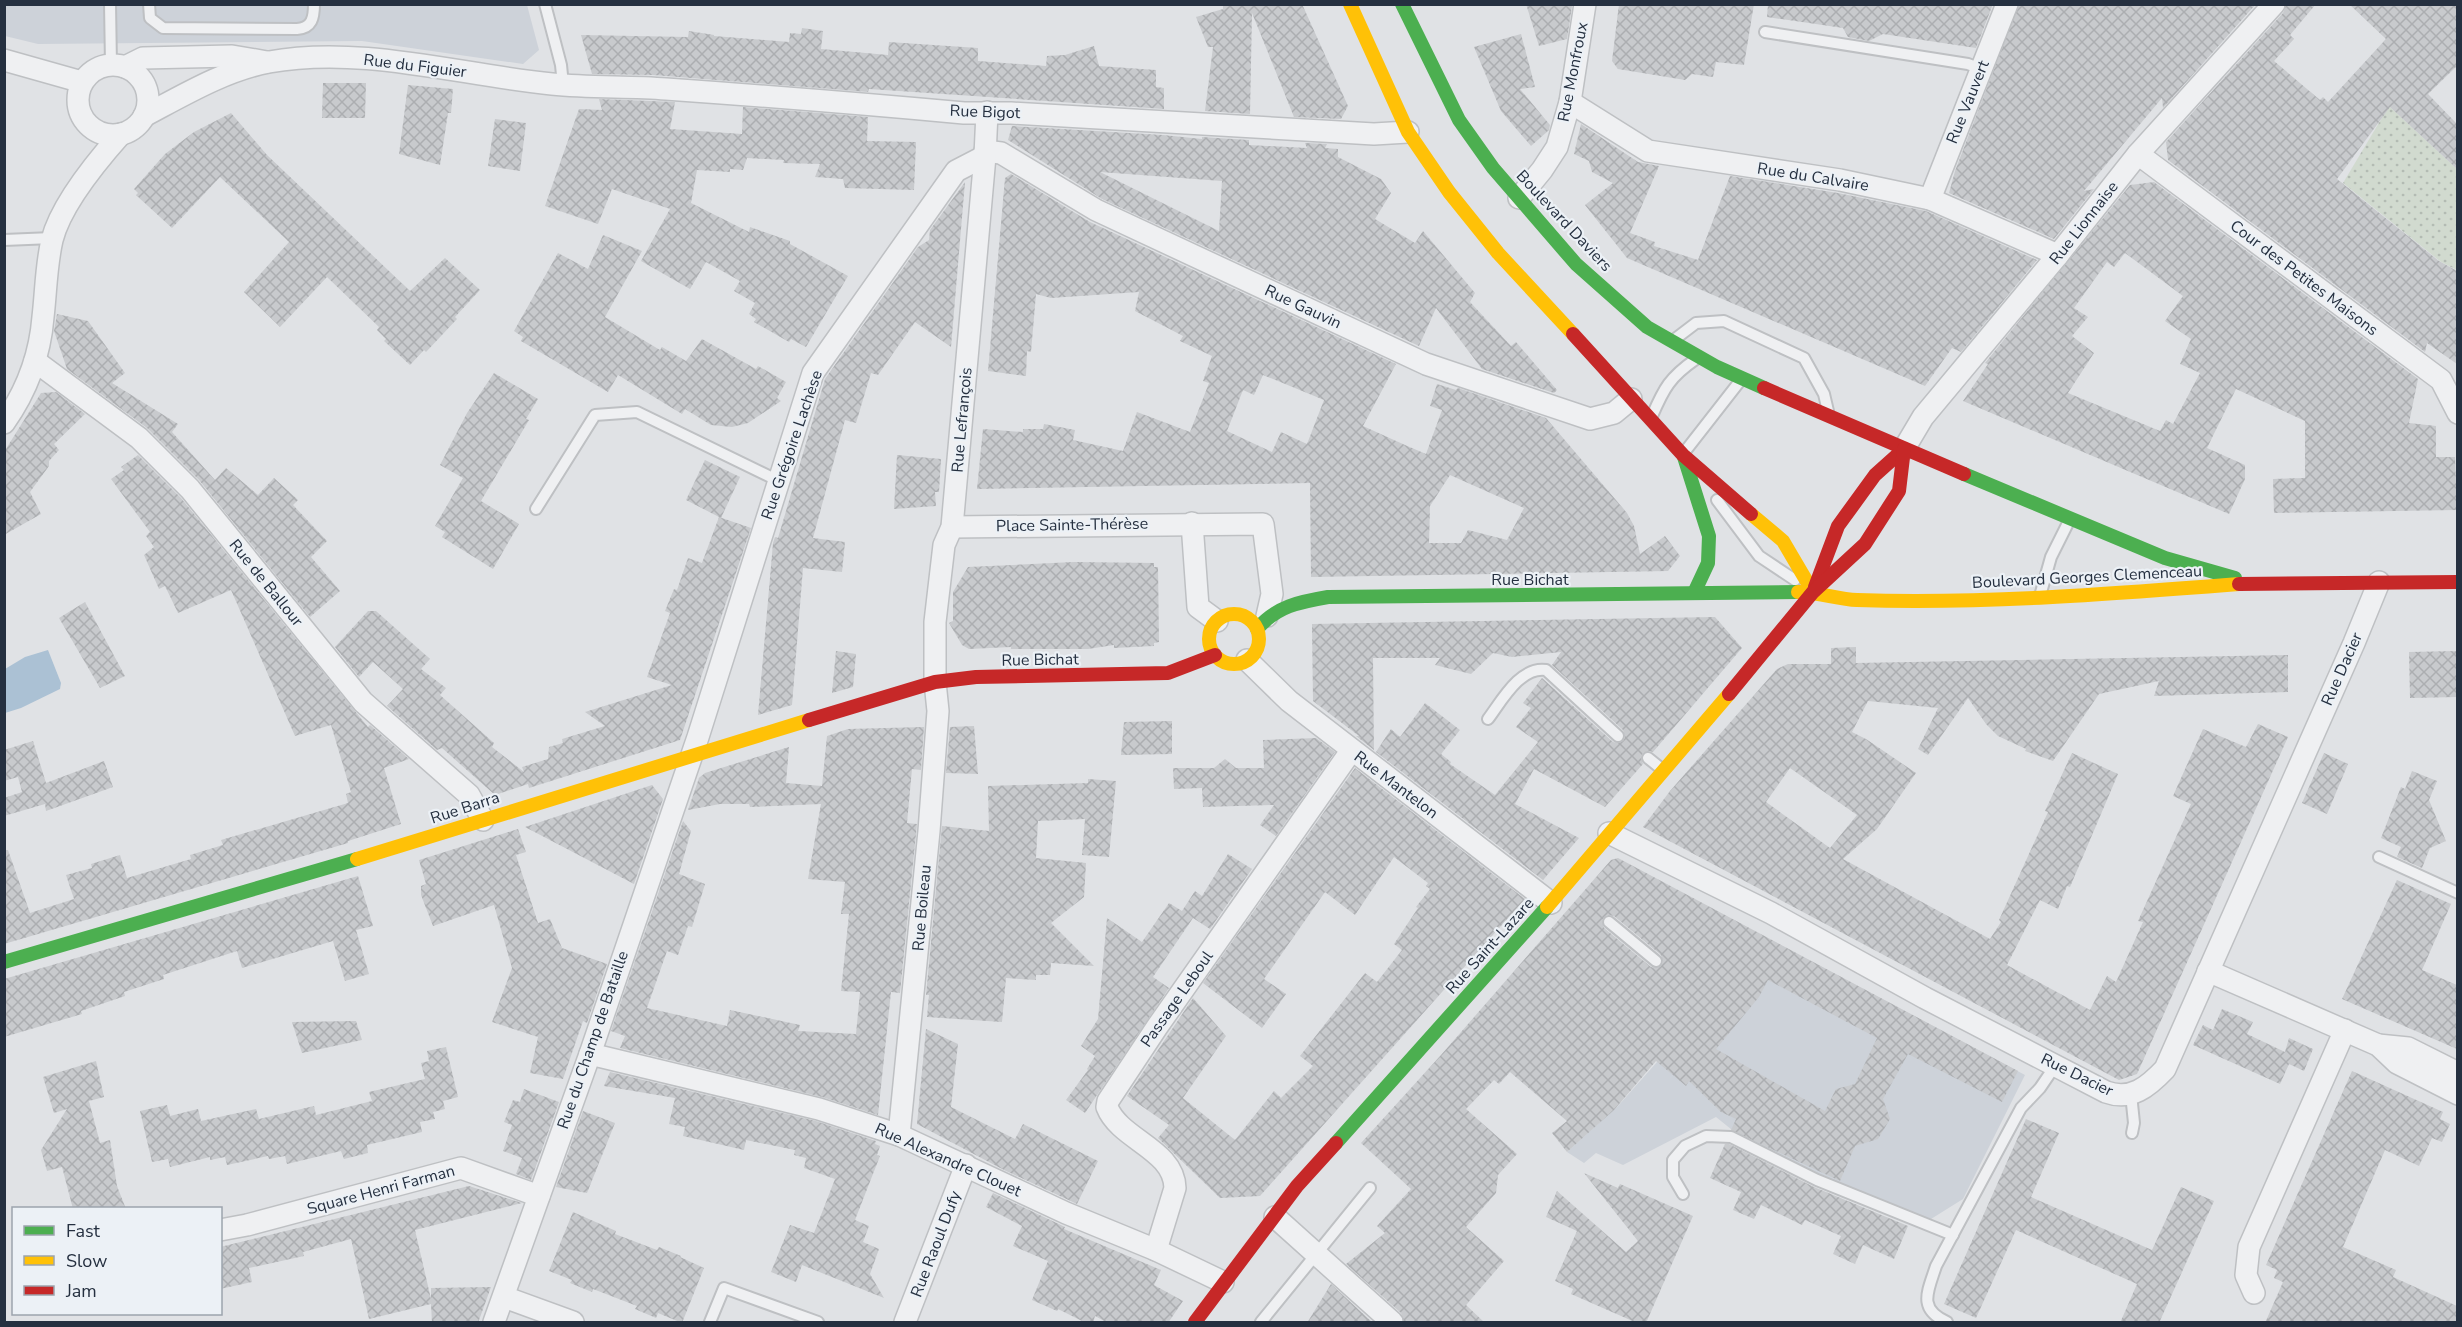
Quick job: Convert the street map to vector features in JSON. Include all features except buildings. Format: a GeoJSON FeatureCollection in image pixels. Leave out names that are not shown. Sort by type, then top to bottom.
{"type":"FeatureCollection","features":[{"type":"Feature","properties":{"kind":"main road"},"geometry":{"type":"LineString","coordinates":[[1350,4],[1408,132],[1449,192],[1498,253],[1683,454],[1783,541],[1813,592]]}},
{"type":"Feature","properties":{"kind":"main road","name":"Boulevard Daviers"},"geometry":{"type":"LineString","coordinates":[[1402,4],[1459,120],[1493,168],[1576,264],[1647,327],[1742,379],[1904,449]]}},
{"type":"Feature","properties":{"kind":"main road","name":"Boulevard Georges Clemenceau"},"geometry":{"type":"LineString","coordinates":[[1904,449],[2165,558],[2255,583]]}},
{"type":"Feature","properties":{"kind":"main road","name":"Rue Saint-Lazare"},"geometry":{"type":"LineString","coordinates":[[1813,592],[1838,526],[1875,475],[1904,449]]}},
{"type":"Feature","properties":{"kind":"main road","name":"Rue Saint-Lazare"},"geometry":{"type":"LineString","coordinates":[[1195,1323],[1223,1282],[1297,1186],[1551,903],[1571,889],[1609,833],[1751,669],[1813,592],[1865,544],[1899,491],[1904,449]]}},
{"type":"Feature","properties":{"kind":"main road"},"geometry":{"type":"LineString","coordinates":[[1683,454],[1709,536],[1708,563],[1694,593]]}},
{"type":"Feature","properties":{"kind":"main road","name":"Boulevard Georges Clemenceau"},"geometry":{"type":"LineString","coordinates":[[1813,592],[1854,600],[2039,599],[2255,583],[2457,582]]}},
{"type":"Feature","properties":{"kind":"main road","name":"Rue Bichat"},"geometry":{"type":"LineString","coordinates":[[1262,623],[1281,607],[1328,597],[1813,592]]}},
{"type":"Feature","properties":{"kind":"main road"},"geometry":{"type":"LineString","coordinates":[[1231,614],[1262,623],[1256,650],[1247,660],[1231,664],[1215,655],[1209,643],[1217,621],[1231,614]]}},
{"type":"Feature","properties":{"kind":"main road","name":"Rue Bichat"},"geometry":{"type":"LineString","coordinates":[[935,682],[976,677],[1168,672],[1215,655]]}},
{"type":"Feature","properties":{"kind":"main road","name":"Rue Barra"},"geometry":{"type":"LineString","coordinates":[[4,962],[201,906],[935,682]]}},
{"type":"Feature","properties":{"kind":"street","name":"Rue Monfroux"},"geometry":{"type":"LineString","coordinates":[[1519,198],[1553,155],[1570,102],[1585,4]]}},
{"type":"Feature","properties":{"kind":"street","name":"Rue Vauvert"},"geometry":{"type":"LineString","coordinates":[[1930,199],[2007,4]]}},
{"type":"Feature","properties":{"kind":"street","name":"Rue Lionnaise"},"geometry":{"type":"LineString","coordinates":[[1904,449],[1923,417],[2058,255],[2138,154],[2274,4]]}},
{"type":"Feature","properties":{"kind":"street","name":"Rue du Figuier"},"geometry":{"type":"LineString","coordinates":[[82,82],[99,67],[118,66],[142,58],[232,56],[267,62]]}},
{"type":"Feature","properties":{"kind":"street","name":"Rue du Figuier"},"geometry":{"type":"LineString","coordinates":[[4,423],[35,361],[44,318],[45,284],[52,238],[88,173],[121,134],[135,128],[144,116],[199,86],[267,62],[300,59],[379,60],[454,70],[504,80],[563,85]]}},
{"type":"Feature","properties":{"kind":"street"},"geometry":{"type":"LineString","coordinates":[[4,60],[82,82],[78,95],[79,109],[85,121],[94,130],[108,135],[121,134]]}},
{"type":"Feature","properties":{"kind":"street"},"geometry":{"type":"LineString","coordinates":[[118,66],[141,79],[146,87],[148,97],[144,116]]}},
{"type":"Feature","properties":{"kind":"street","name":"Rue Bigot"},"geometry":{"type":"LineString","coordinates":[[563,85],[662,89],[964,112],[1374,134],[1408,132]]}},
{"type":"Feature","properties":{"kind":"street","name":"Rue du Calvaire"},"geometry":{"type":"LineString","coordinates":[[1570,102],[1648,151],[1840,180],[1930,199],[2058,255]]}},
{"type":"Feature","properties":{"kind":"street"},"geometry":{"type":"LineString","coordinates":[[985,153],[987,112]]}},
{"type":"Feature","properties":{"kind":"street","name":"Rue Gauvin"},"geometry":{"type":"LineString","coordinates":[[985,153],[1001,153],[1096,210],[1426,364],[1590,419],[1614,413],[1631,399]]}},
{"type":"Feature","properties":{"kind":"street","name":"Rue Grégoire Lachèse"},"geometry":{"type":"LineString","coordinates":[[691,756],[813,374],[956,171],[985,153]]}},
{"type":"Feature","properties":{"kind":"street","name":"Rue Lefrançois"},"geometry":{"type":"LineString","coordinates":[[935,682],[934,622],[944,545],[952,527],[985,153]]}},
{"type":"Feature","properties":{"kind":"street","name":"Cour des Petites Maisons"},"geometry":{"type":"LineString","coordinates":[[2138,154],[2441,380],[2457,413]]}},
{"type":"Feature","properties":{"kind":"street","name":"Rue de Ballour"},"geometry":{"type":"LineString","coordinates":[[35,361],[138,438],[190,489],[363,702],[469,795],[483,820]]}},
{"type":"Feature","properties":{"kind":"street"},"geometry":{"type":"LineString","coordinates":[[1192,523],[1198,607],[1217,621]]}},
{"type":"Feature","properties":{"kind":"street","name":"Place Sainte-Thérèse"},"geometry":{"type":"LineString","coordinates":[[952,527],[1263,524],[1272,594],[1262,623]]}},
{"type":"Feature","properties":{"kind":"street","name":"Rue Dacier"},"geometry":{"type":"LineString","coordinates":[[1609,833],[1771,914],[1925,998],[2106,1092],[2124,1096],[2131,1094],[2146,1088],[2165,1069],[2379,582]]}},
{"type":"Feature","properties":{"kind":"street","name":"Rue Mantelon"},"geometry":{"type":"LineString","coordinates":[[1247,660],[1289,701],[1351,751],[1551,903]]}},
{"type":"Feature","properties":{"kind":"street","name":"Rue Boileau"},"geometry":{"type":"LineString","coordinates":[[899,1135],[930,831],[938,711],[935,682]]}},
{"type":"Feature","properties":{"kind":"street","name":"Passage Leboul"},"geometry":{"type":"LineString","coordinates":[[1156,1250],[1175,1188],[1175,1179],[1165,1163],[1114,1119],[1107,1107],[1108,1101],[1351,751]]}},
{"type":"Feature","properties":{"kind":"street","name":"Rue du Champ de Bataille"},"geometry":{"type":"LineString","coordinates":[[494,1323],[590,1054],[691,756]]}},
{"type":"Feature","properties":{"kind":"street"},"geometry":{"type":"LineString","coordinates":[[2208,971],[2378,1045],[2408,1048],[2457,1073]]}},
{"type":"Feature","properties":{"kind":"street"},"geometry":{"type":"LineString","coordinates":[[2253,1293],[2246,1275],[2249,1247],[2345,1030]]}},
{"type":"Feature","properties":{"kind":"street"},"geometry":{"type":"LineString","coordinates":[[2378,1045],[2397,1063],[2457,1094]]}},
{"type":"Feature","properties":{"kind":"street","name":"Rue Alexandre Clouet"},"geometry":{"type":"LineString","coordinates":[[590,1054],[819,1109],[899,1135],[1066,1214],[1156,1250],[1223,1282]]}},
{"type":"Feature","properties":{"kind":"street","name":"Rue Raoul Dufy"},"geometry":{"type":"LineString","coordinates":[[905,1323],[966,1165]]}},
{"type":"Feature","properties":{"kind":"street","name":"Square Henri Farman"},"geometry":{"type":"LineString","coordinates":[[222,1230],[461,1168],[539,1196]]}},
{"type":"Feature","properties":{"kind":"street"},"geometry":{"type":"LineString","coordinates":[[1275,1217],[1392,1323]]}},
{"type":"Feature","properties":{"kind":"street"},"geometry":{"type":"LineString","coordinates":[[504,1297],[573,1323]]}},
{"type":"Feature","properties":{"kind":"lane"},"geometry":{"type":"LineString","coordinates":[[110,4],[118,66]]}},
{"type":"Feature","properties":{"kind":"lane"},"geometry":{"type":"LineString","coordinates":[[149,4],[150,18],[153,23],[163,28],[286,29],[307,27],[314,17],[314,4]]}},
{"type":"Feature","properties":{"kind":"lane"},"geometry":{"type":"LineString","coordinates":[[545,4],[561,65],[563,85]]}},
{"type":"Feature","properties":{"kind":"lane"},"geometry":{"type":"LineString","coordinates":[[1766,32],[1962,63],[1982,69]]}},
{"type":"Feature","properties":{"kind":"lane"},"geometry":{"type":"LineString","coordinates":[[4,240],[52,238]]}},
{"type":"Feature","properties":{"kind":"lane"},"geometry":{"type":"LineString","coordinates":[[1671,341],[1696,323],[1724,321],[1804,358],[1824,394],[1829,417]]}},
{"type":"Feature","properties":{"kind":"lane"},"geometry":{"type":"LineString","coordinates":[[1651,420],[1664,388],[1671,378],[1699,357]]}},
{"type":"Feature","properties":{"kind":"lane"},"geometry":{"type":"LineString","coordinates":[[1742,379],[1683,454],[1759,556],[1813,592]]}},
{"type":"Feature","properties":{"kind":"lane"},"geometry":{"type":"LineString","coordinates":[[536,509],[595,416],[637,412],[779,481]]}},
{"type":"Feature","properties":{"kind":"lane"},"geometry":{"type":"LineString","coordinates":[[2039,599],[2051,557],[2069,519]]}},
{"type":"Feature","properties":{"kind":"lane"},"geometry":{"type":"LineString","coordinates":[[1488,719],[1518,682],[1532,671],[1540,669],[1546,670],[1618,736]]}},
{"type":"Feature","properties":{"kind":"lane"},"geometry":{"type":"LineString","coordinates":[[1648,758],[1663,770]]}},
{"type":"Feature","properties":{"kind":"lane"},"geometry":{"type":"LineString","coordinates":[[2379,857],[2457,893]]}},
{"type":"Feature","properties":{"kind":"lane"},"geometry":{"type":"LineString","coordinates":[[1609,922],[1656,961]]}},
{"type":"Feature","properties":{"kind":"lane"},"geometry":{"type":"LineString","coordinates":[[1947,1323],[1935,1317],[1928,1308],[1927,1293],[1936,1266],[2021,1108],[2040,1088],[2055,1066]]}},
{"type":"Feature","properties":{"kind":"lane"},"geometry":{"type":"LineString","coordinates":[[2131,1094],[2134,1123],[2132,1132]]}},
{"type":"Feature","properties":{"kind":"lane"},"geometry":{"type":"LineString","coordinates":[[1683,1194],[1673,1177],[1673,1161],[1685,1146],[1706,1136],[1731,1137],[1817,1180],[1953,1235]]}},
{"type":"Feature","properties":{"kind":"lane"},"geometry":{"type":"LineString","coordinates":[[1261,1323],[1370,1188]]}},
{"type":"Feature","properties":{"kind":"lane"},"geometry":{"type":"LineString","coordinates":[[710,1323],[724,1288],[818,1323]]}},
{"type":"Feature","properties":{"kind":"shaded area"},"geometry":{"type":"Polygon","coordinates":[[[4,5],[527,5],[539,50],[523,64],[362,41],[38,44],[5,36],[4,5]]]}},
{"type":"Feature","properties":{"kind":"shaded area"},"geometry":{"type":"Polygon","coordinates":[[[2389,106],[2457,169],[2457,270],[2441,262],[2343,183],[2389,106]]]}},
{"type":"Feature","properties":{"kind":"shaded area"},"geometry":{"type":"Polygon","coordinates":[[[1767,938],[2025,1075],[1963,1199],[1931,1219],[1901,1211],[1747,1142],[1716,1117],[1623,1165],[1596,1153],[1584,1163],[1567,1152],[1618,1106],[1767,938]]]}},
{"type":"Feature","properties":{"kind":"water"},"geometry":{"type":"Polygon","coordinates":[[[48,650],[61,683],[60,689],[21,708],[5,713],[5,669],[25,657],[48,650]]]}},
{"type":"Feature","properties":{"kind":"traffic: fast"},"geometry":{"type":"LineString","coordinates":[[1402,4],[1459,120],[1493,168],[1576,264],[1647,327],[1717,367],[1764,388]]}},
{"type":"Feature","properties":{"kind":"traffic: fast"},"geometry":{"type":"LineString","coordinates":[[1684,457],[1709,536],[1708,563],[1694,593]]}},
{"type":"Feature","properties":{"kind":"traffic: fast"},"geometry":{"type":"LineString","coordinates":[[1964,474],[2165,558],[2235,578]]}},
{"type":"Feature","properties":{"kind":"traffic: fast"},"geometry":{"type":"LineString","coordinates":[[1257,629],[1272,615],[1289,606],[1328,597],[1798,592]]}},
{"type":"Feature","properties":{"kind":"traffic: fast"},"geometry":{"type":"LineString","coordinates":[[4,962],[357,859]]}},
{"type":"Feature","properties":{"kind":"traffic: fast"},"geometry":{"type":"LineString","coordinates":[[1336,1143],[1547,907]]}},
{"type":"Feature","properties":{"kind":"traffic: slow"},"geometry":{"type":"LineString","coordinates":[[1350,4],[1408,132],[1449,192],[1498,253],[1573,334]]}},
{"type":"Feature","properties":{"kind":"traffic: slow"},"geometry":{"type":"LineString","coordinates":[[1751,514],[1783,541],[1813,592]]}},
{"type":"Feature","properties":{"kind":"traffic: slow"},"geometry":{"type":"LineString","coordinates":[[1798,592],[1857,600],[1953,601],[2096,595],[2239,584]]}},
{"type":"Feature","properties":{"kind":"traffic: slow"},"geometry":{"type":"LineString","coordinates":[[1234,614],[1243,616],[1254,625],[1259,639],[1257,648],[1248,659],[1234,664],[1225,662],[1214,653],[1209,639],[1211,630],[1220,619],[1234,614]]}},
{"type":"Feature","properties":{"kind":"traffic: slow"},"geometry":{"type":"LineString","coordinates":[[1547,907],[1729,694]]}},
{"type":"Feature","properties":{"kind":"traffic: slow"},"geometry":{"type":"LineString","coordinates":[[357,859],[809,720]]}},
{"type":"Feature","properties":{"kind":"traffic: jam"},"geometry":{"type":"LineString","coordinates":[[1573,334],[1683,455],[1751,514]]}},
{"type":"Feature","properties":{"kind":"traffic: jam"},"geometry":{"type":"LineString","coordinates":[[1764,388],[1964,474]]}},
{"type":"Feature","properties":{"kind":"traffic: jam"},"geometry":{"type":"LineString","coordinates":[[1815,587],[1838,526],[1875,475],[1904,449]]}},
{"type":"Feature","properties":{"kind":"traffic: jam"},"geometry":{"type":"LineString","coordinates":[[1729,694],[1813,592],[1865,544],[1899,491],[1904,449]]}},
{"type":"Feature","properties":{"kind":"traffic: jam"},"geometry":{"type":"LineString","coordinates":[[2239,584],[2458,582]]}},
{"type":"Feature","properties":{"kind":"traffic: jam"},"geometry":{"type":"LineString","coordinates":[[809,720],[935,682],[976,677],[1168,673],[1215,655]]}},
{"type":"Feature","properties":{"kind":"traffic: jam"},"geometry":{"type":"LineString","coordinates":[[1195,1322],[1297,1186],[1336,1143]]}}]}
